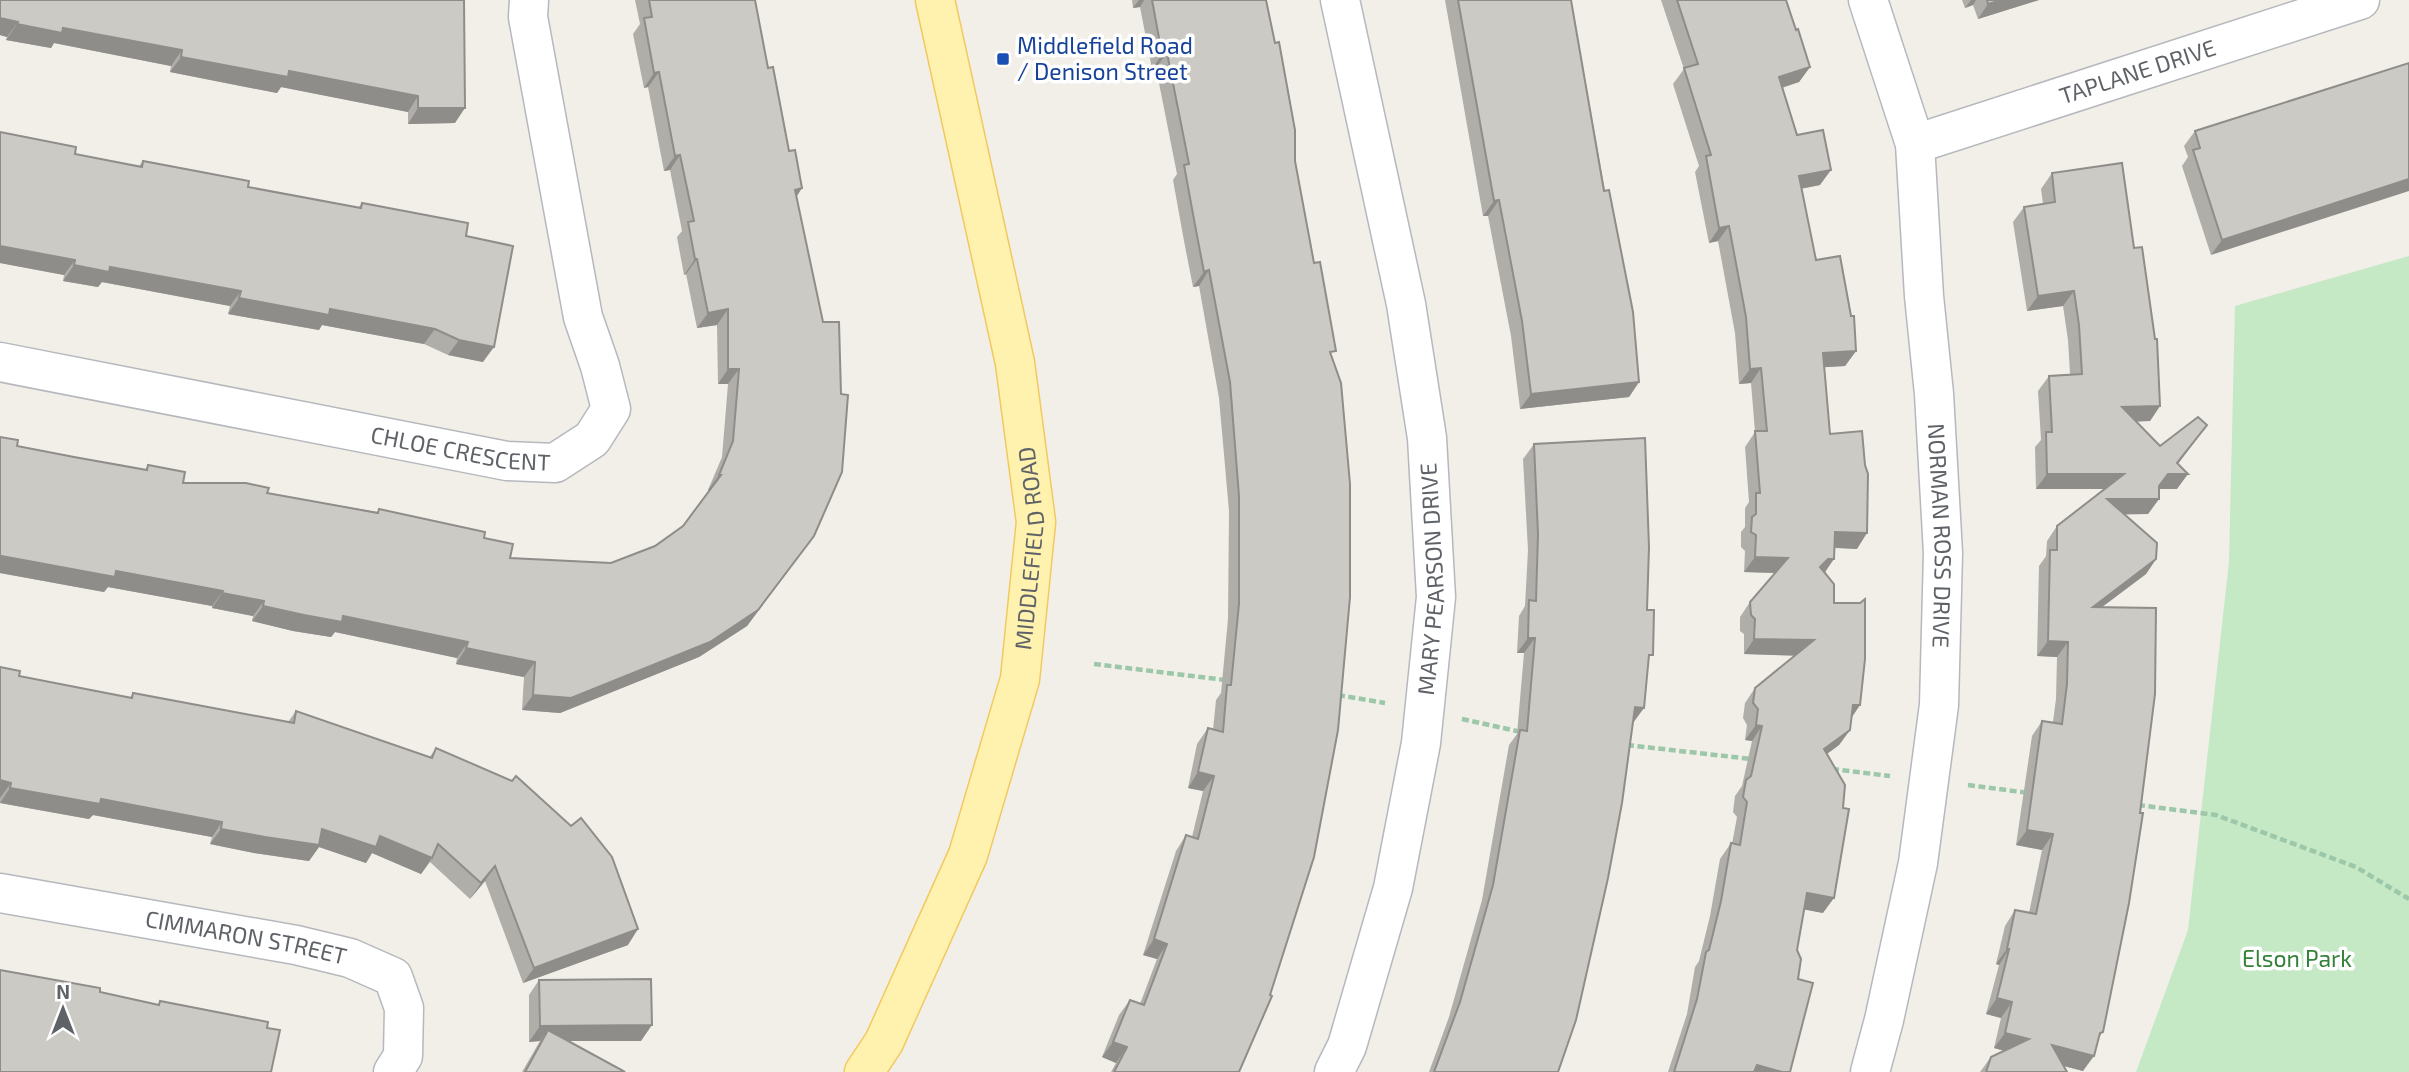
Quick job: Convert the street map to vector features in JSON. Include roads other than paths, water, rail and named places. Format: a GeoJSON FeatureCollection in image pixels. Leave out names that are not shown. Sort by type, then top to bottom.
{"type":"FeatureCollection","features":[{"type":"Feature","properties":{"kind":"main road","name":"MIDDLEFIELD ROAD"},"geometry":{"type":"LineString","coordinates":[[864,1072],[884,1042],[968,855],[1020,679],[1036,522],[1015,363],[935,0]]}},
{"type":"Feature","properties":{"kind":"street","name":"CHLOE CRESCENT"},"geometry":{"type":"LineString","coordinates":[[0,362],[507,461],[555,463],[592,439],[611,409],[583,317],[528,18],[528,0]]}},
{"type":"Feature","properties":{"kind":"street","name":"MARY PEARSON DRIVE"},"geometry":{"type":"LineString","coordinates":[[1334,1072],[1347,1046],[1393,888],[1421,743],[1436,597],[1427,438],[1406,304],[1340,0]]}},
{"type":"Feature","properties":{"kind":"street","name":"NORMAN ROSS DRIVE"},"geometry":{"type":"LineString","coordinates":[[1868,0],[1915,144],[1943,553],[1940,705],[1918,863],[1870,1072]]}},
{"type":"Feature","properties":{"kind":"street","name":"TAPLANE DRIVE"},"geometry":{"type":"LineString","coordinates":[[1915,144],[2360,0]]}},
{"type":"Feature","properties":{"kind":"street","name":"CIMMARON STREET"},"geometry":{"type":"LineString","coordinates":[[0,893],[296,945],[350,958],[393,977],[404,1007],[403,1056],[393,1072]]}},
{"type":"Feature","properties":{"kind":"place","name":"Middlefield Road / Denison Street"},"geometry":{"type":"Point","coordinates":[1003,59]}},
{"type":"Feature","properties":{"kind":"park label","name":"Elson Park"},"geometry":{"type":"Point","coordinates":[2297,959]}}]}
